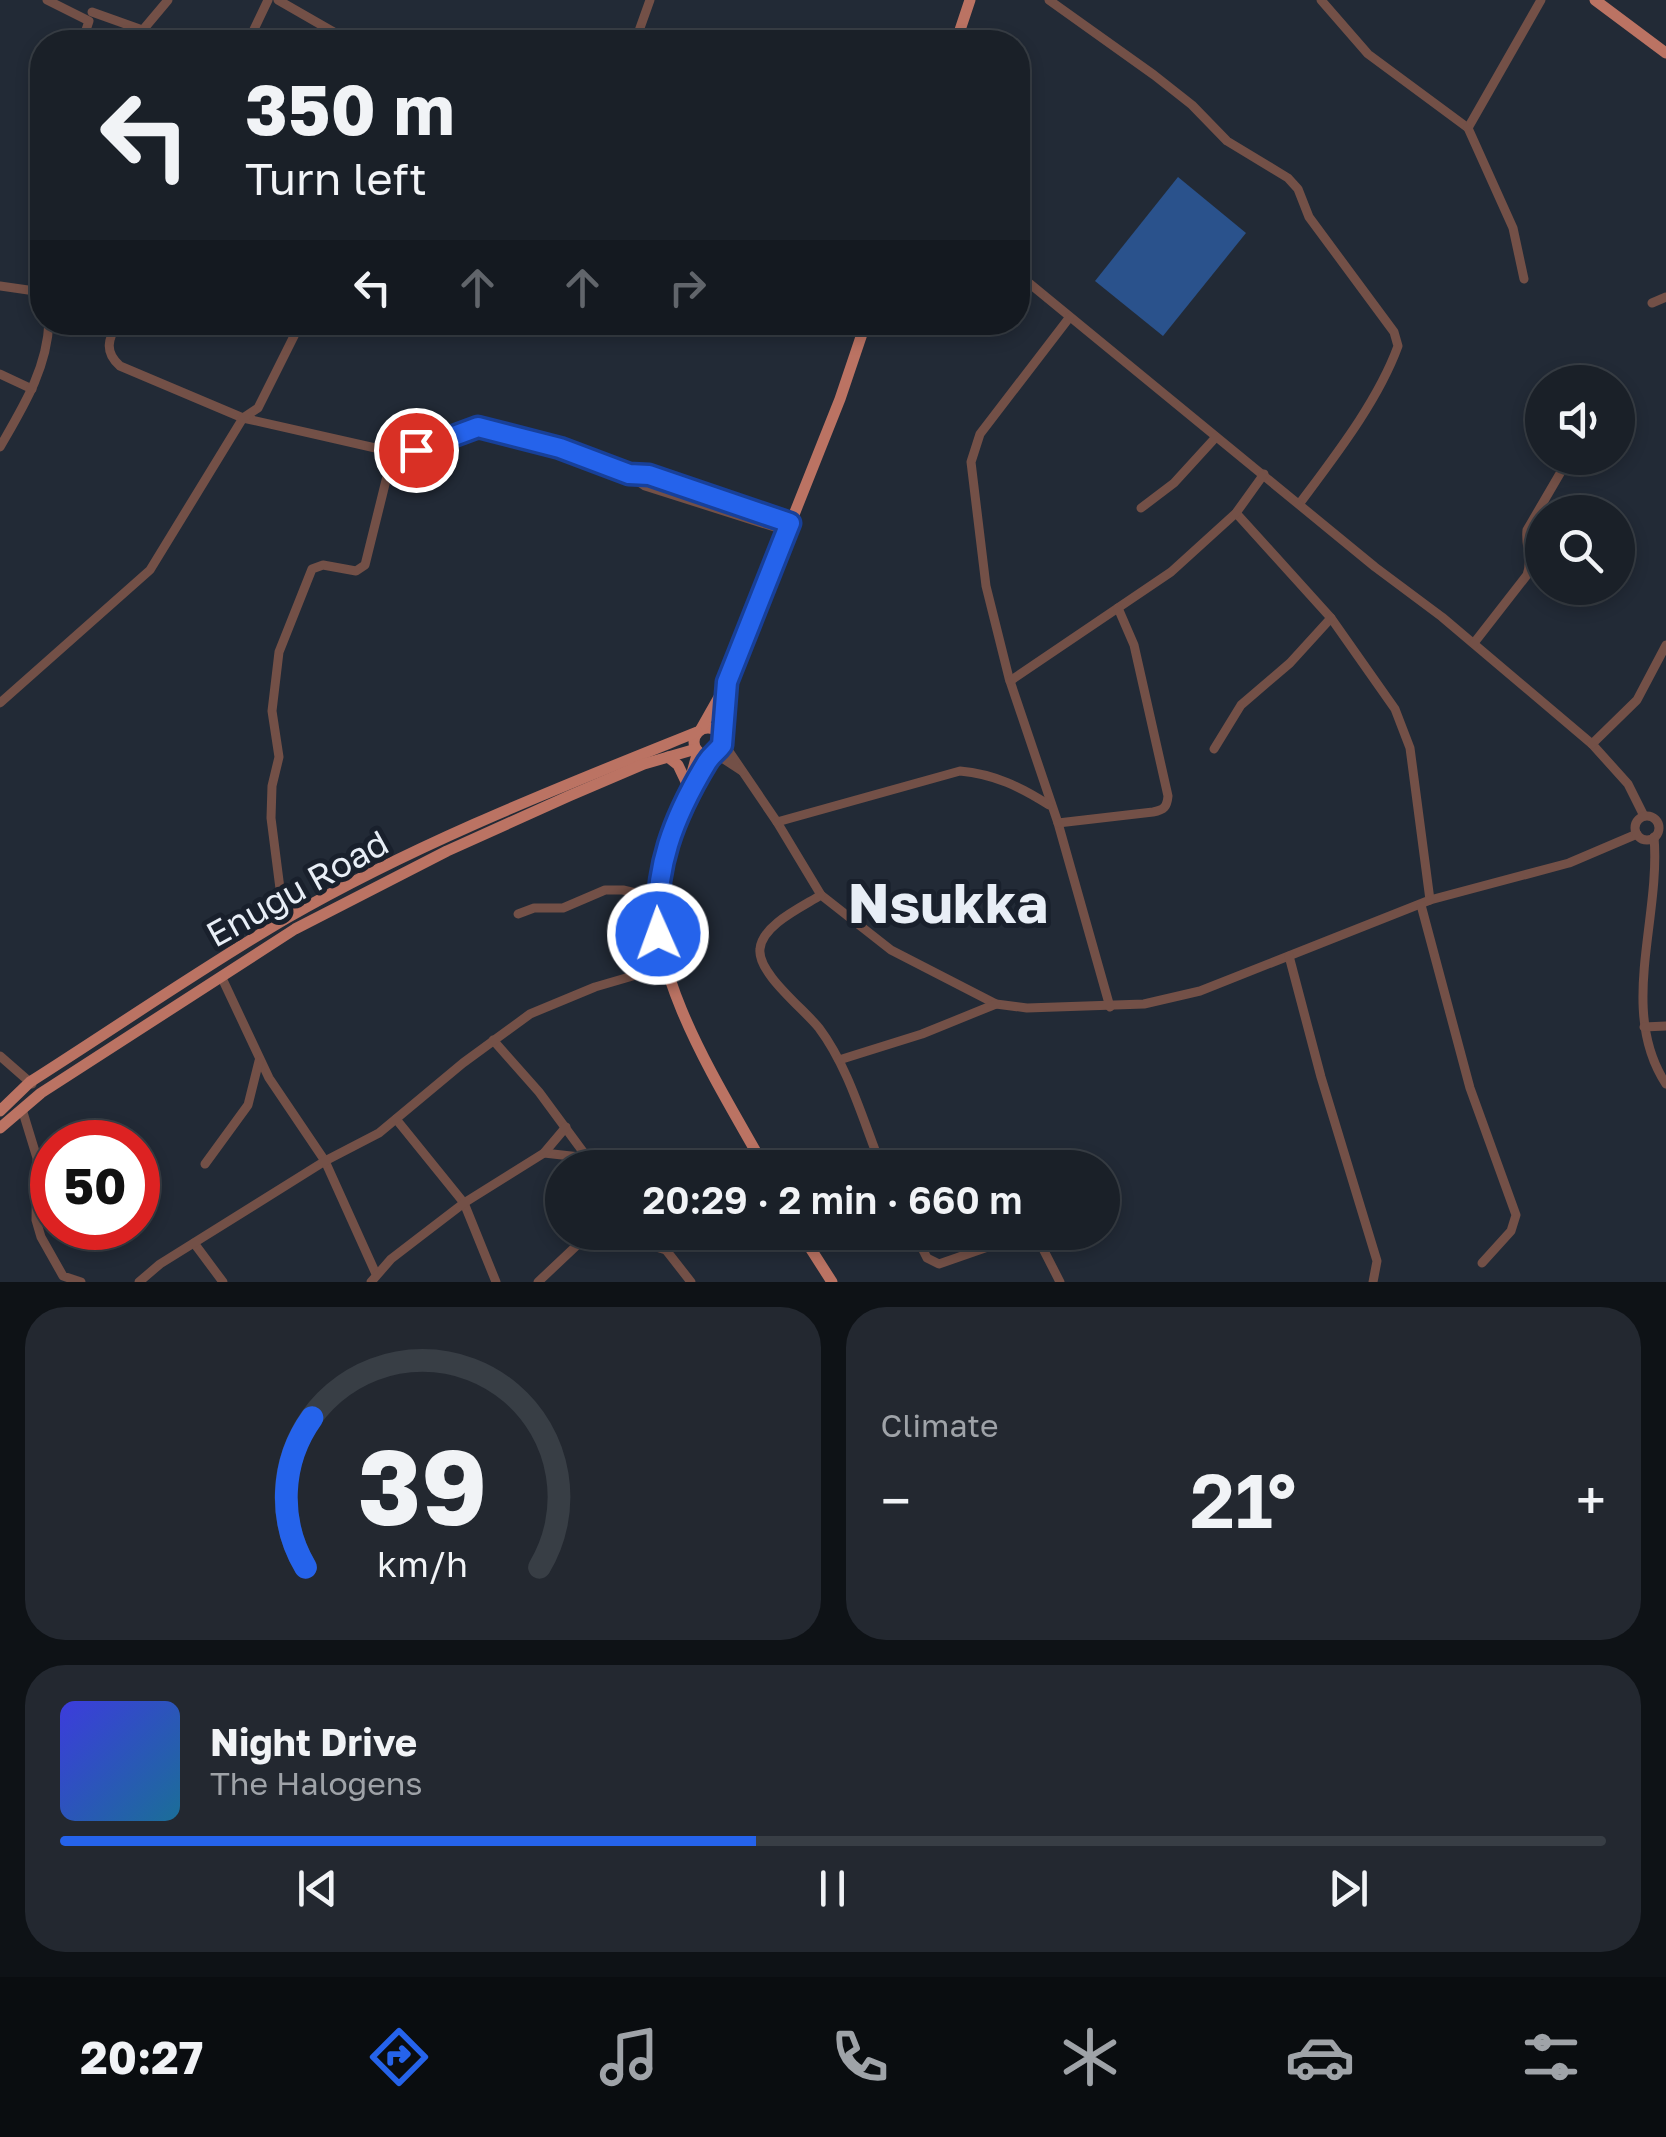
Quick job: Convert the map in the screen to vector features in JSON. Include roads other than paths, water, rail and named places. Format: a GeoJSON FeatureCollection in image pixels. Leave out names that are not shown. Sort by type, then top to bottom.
{"type":"FeatureCollection","features":[{"type":"Feature","properties":{"kind":"main road"},"geometry":{"type":"LineString","coordinates":[[960,30],[970,0]]}},
{"type":"Feature","properties":{"kind":"main road"},"geometry":{"type":"LineString","coordinates":[[1595,0],[1662,48]]}},
{"type":"Feature","properties":{"kind":"main road"},"geometry":{"type":"LineString","coordinates":[[756,1150],[684,1012],[667,966],[658,934],[661,864],[710,748],[727,682],[861,335]]}},
{"type":"Feature","properties":{"kind":"main road"},"geometry":{"type":"LineString","coordinates":[[710,748],[694,740],[727,682]]}},
{"type":"Feature","properties":{"kind":"main road"},"geometry":{"type":"LineString","coordinates":[[684,802],[688,786],[710,748],[712,728],[699,730]]}},
{"type":"Feature","properties":{"kind":"main road","name":"Enugu Road"},"geometry":{"type":"LineString","coordinates":[[0,1111],[30,1082],[284,920],[442,840],[699,730]]}},
{"type":"Feature","properties":{"kind":"main road"},"geometry":{"type":"LineString","coordinates":[[0,1128],[41,1093],[294,929],[569,796],[668,757],[710,748]]}},
{"type":"Feature","properties":{"kind":"main road"},"geometry":{"type":"LineString","coordinates":[[668,757],[678,765],[688,786]]}},
{"type":"Feature","properties":{"kind":"main road"},"geometry":{"type":"LineString","coordinates":[[812,1250],[832,1282]]}},
{"type":"Feature","properties":{"kind":"street"},"geometry":{"type":"LineString","coordinates":[[47,0],[138,30]]}},
{"type":"Feature","properties":{"kind":"street"},"geometry":{"type":"LineString","coordinates":[[86,30],[96,0]]}},
{"type":"Feature","properties":{"kind":"street"},"geometry":{"type":"LineString","coordinates":[[143,30],[168,0]]}},
{"type":"Feature","properties":{"kind":"street"},"geometry":{"type":"LineString","coordinates":[[254,30],[268,0]]}},
{"type":"Feature","properties":{"kind":"street"},"geometry":{"type":"LineString","coordinates":[[278,0],[330,30]]}},
{"type":"Feature","properties":{"kind":"street"},"geometry":{"type":"LineString","coordinates":[[639,30],[650,0]]}},
{"type":"Feature","properties":{"kind":"street"},"geometry":{"type":"LineString","coordinates":[[1050,0],[1166,85],[1228,141],[1288,178],[1298,189],[1309,217],[1394,332],[1398,346],[1379,383],[1344,444],[1300,503]]}},
{"type":"Feature","properties":{"kind":"street"},"geometry":{"type":"LineString","coordinates":[[1322,0],[1368,54],[1468,128],[1513,228],[1524,279]]}},
{"type":"Feature","properties":{"kind":"street"},"geometry":{"type":"LineString","coordinates":[[1468,128],[1541,0]]}},
{"type":"Feature","properties":{"kind":"street"},"geometry":{"type":"LineString","coordinates":[[1030,284],[1375,567],[1474,643],[1592,744],[1628,784],[1644,816],[1658,823],[1641,1009],[1658,1072],[1666,1084]]}},
{"type":"Feature","properties":{"kind":"street"},"geometry":{"type":"LineString","coordinates":[[0,286],[30,290]]}},
{"type":"Feature","properties":{"kind":"street"},"geometry":{"type":"LineString","coordinates":[[1652,303],[1666,297]]}},
{"type":"Feature","properties":{"kind":"street"},"geometry":{"type":"LineString","coordinates":[[1069,318],[980,434],[971,462],[986,586],[1010,680],[1058,822],[1110,1007]]}},
{"type":"Feature","properties":{"kind":"street"},"geometry":{"type":"LineString","coordinates":[[0,447],[32,389],[48,348],[48,335]]}},
{"type":"Feature","properties":{"kind":"street"},"geometry":{"type":"LineString","coordinates":[[113,335],[108,349],[120,366],[260,423],[394,452],[416,450],[478,427],[560,448],[629,474],[649,475],[789,527]]}},
{"type":"Feature","properties":{"kind":"street"},"geometry":{"type":"LineString","coordinates":[[0,703],[150,570],[243,418],[258,408],[294,335]]}},
{"type":"Feature","properties":{"kind":"street"},"geometry":{"type":"LineString","coordinates":[[0,374],[32,389]]}},
{"type":"Feature","properties":{"kind":"street"},"geometry":{"type":"LineString","coordinates":[[258,408],[260,423]]}},
{"type":"Feature","properties":{"kind":"street"},"geometry":{"type":"LineString","coordinates":[[1142,508],[1174,484],[1216,437]]}},
{"type":"Feature","properties":{"kind":"street"},"geometry":{"type":"LineString","coordinates":[[284,920],[271,818],[272,786],[279,757],[272,710],[279,652],[312,569],[323,565],[356,571],[365,566],[394,452]]}},
{"type":"Feature","properties":{"kind":"street"},"geometry":{"type":"LineString","coordinates":[[1010,680],[1170,572],[1236,513],[1264,474]]}},
{"type":"Feature","properties":{"kind":"street"},"geometry":{"type":"LineString","coordinates":[[1474,643],[1527,575],[1531,563],[1526,530],[1559,475]]}},
{"type":"Feature","properties":{"kind":"street"},"geometry":{"type":"LineString","coordinates":[[1236,513],[1331,618],[1395,708],[1410,748],[1426,903],[1470,1088],[1516,1215],[1510,1231],[1482,1262]]}},
{"type":"Feature","properties":{"kind":"street"},"geometry":{"type":"LineString","coordinates":[[1058,822],[1153,812],[1167,804],[1134,645],[1118,608]]}},
{"type":"Feature","properties":{"kind":"street"},"geometry":{"type":"LineString","coordinates":[[1214,749],[1241,704],[1290,664],[1331,618]]}},
{"type":"Feature","properties":{"kind":"street"},"geometry":{"type":"LineString","coordinates":[[1592,744],[1636,700],[1666,645]]}},
{"type":"Feature","properties":{"kind":"street"},"geometry":{"type":"LineString","coordinates":[[710,748],[742,772],[821,895],[891,950],[996,1004],[1027,1008],[1144,1004],[1200,991],[1426,903],[1570,863],[1637,834]]}},
{"type":"Feature","properties":{"kind":"street"},"geometry":{"type":"LineString","coordinates":[[777,822],[960,772],[982,773],[1021,786],[1051,806]]}},
{"type":"Feature","properties":{"kind":"street"},"geometry":{"type":"LineString","coordinates":[[1021,786],[1042,778]]}},
{"type":"Feature","properties":{"kind":"street"},"geometry":{"type":"LineString","coordinates":[[1637,834],[1637,821],[1644,816]]}},
{"type":"Feature","properties":{"kind":"street"},"geometry":{"type":"LineString","coordinates":[[1637,834],[1654,837]]}},
{"type":"Feature","properties":{"kind":"street"},"geometry":{"type":"LineString","coordinates":[[518,914],[534,908],[563,908],[605,890],[657,898]]}},
{"type":"Feature","properties":{"kind":"street"},"geometry":{"type":"LineString","coordinates":[[821,895],[766,934],[760,956],[768,972],[818,1026],[839,1060],[875,1150]]}},
{"type":"Feature","properties":{"kind":"street"},"geometry":{"type":"LineString","coordinates":[[1289,956],[1321,1077],[1378,1261],[1373,1282]]}},
{"type":"Feature","properties":{"kind":"street"},"geometry":{"type":"LineString","coordinates":[[139,1282],[325,1161],[379,1133],[530,1014],[595,987],[667,966]]}},
{"type":"Feature","properties":{"kind":"street"},"geometry":{"type":"LineString","coordinates":[[222,976],[259,1058],[325,1161],[374,1278],[464,1204],[544,1153],[566,1127]]}},
{"type":"Feature","properties":{"kind":"street"},"geometry":{"type":"LineString","coordinates":[[839,1060],[922,1034],[996,1004]]}},
{"type":"Feature","properties":{"kind":"street"},"geometry":{"type":"LineString","coordinates":[[1644,1028],[1666,1026]]}},
{"type":"Feature","properties":{"kind":"street"},"geometry":{"type":"LineString","coordinates":[[494,1040],[583,1150]]}},
{"type":"Feature","properties":{"kind":"street"},"geometry":{"type":"LineString","coordinates":[[0,1056],[41,1093]]}},
{"type":"Feature","properties":{"kind":"street"},"geometry":{"type":"LineString","coordinates":[[205,1164],[248,1105],[259,1058]]}},
{"type":"Feature","properties":{"kind":"street"},"geometry":{"type":"LineString","coordinates":[[22,1110],[37,1158],[36,1220],[41,1236],[63,1276],[81,1282]]}},
{"type":"Feature","properties":{"kind":"street"},"geometry":{"type":"LineString","coordinates":[[396,1119],[464,1204],[496,1282]]}},
{"type":"Feature","properties":{"kind":"street"},"geometry":{"type":"LineString","coordinates":[[194,1243],[223,1282]]}},
{"type":"Feature","properties":{"kind":"street"},"geometry":{"type":"LineString","coordinates":[[538,1282],[573,1250]]}},
{"type":"Feature","properties":{"kind":"street"},"geometry":{"type":"LineString","coordinates":[[666,1250],[691,1282]]}},
{"type":"Feature","properties":{"kind":"street"},"geometry":{"type":"LineString","coordinates":[[923,1250],[927,1258],[939,1264],[979,1250]]}},
{"type":"Feature","properties":{"kind":"street"},"geometry":{"type":"LineString","coordinates":[[1043,1250],[1060,1282]]}},
{"type":"Feature","properties":{"kind":"district","name":"Nsukka"},"geometry":{"type":"Point","coordinates":[948,902]}}]}
